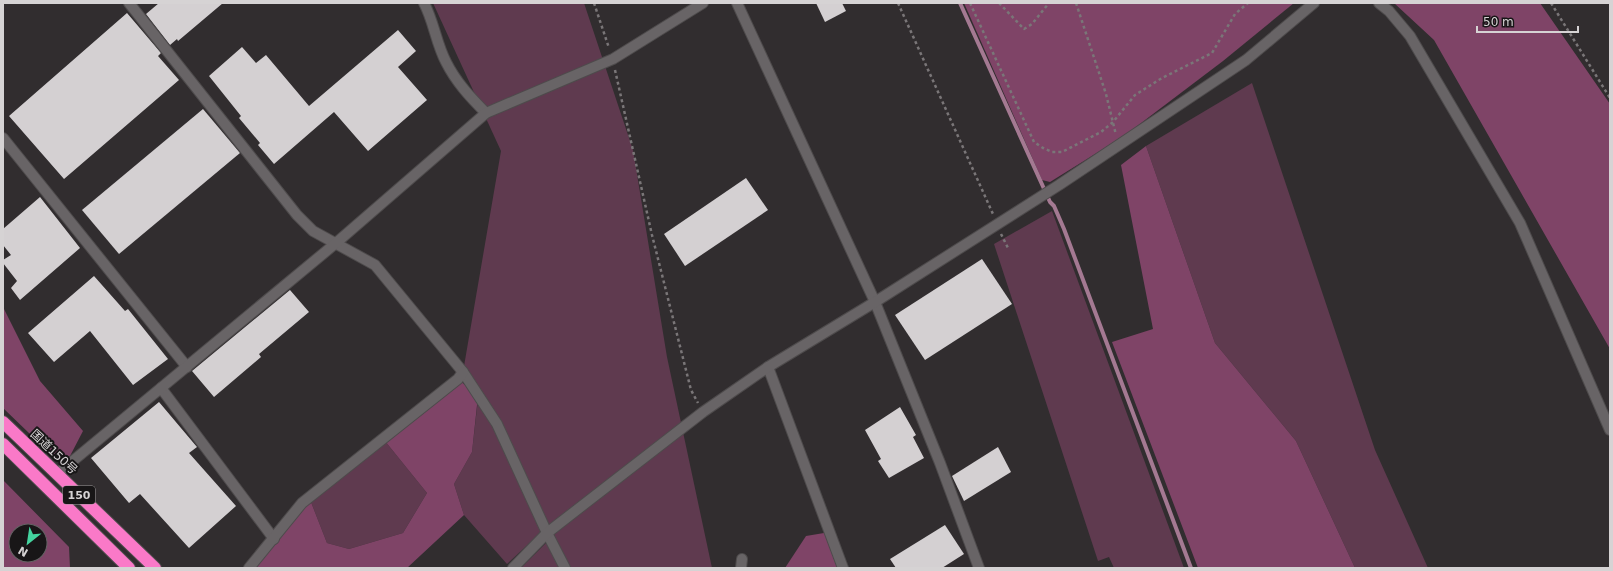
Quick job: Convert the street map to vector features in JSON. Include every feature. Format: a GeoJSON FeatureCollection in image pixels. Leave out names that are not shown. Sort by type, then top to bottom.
{"type":"FeatureCollection","features":[{"type":"Feature","properties":{"kind":"highway","name":"国道150号"},"geometry":{"type":"LineString","coordinates":[[3,422],[155,568]]}},
{"type":"Feature","properties":{"kind":"highway","name":"150"},"geometry":{"type":"LineString","coordinates":[[3,444],[129,568]]}},
{"type":"Feature","properties":{"kind":"street"},"geometry":{"type":"LineString","coordinates":[[129,3],[297,215],[313,231],[375,265],[462,372],[497,424],[547,533],[565,568]]}},
{"type":"Feature","properties":{"kind":"street"},"geometry":{"type":"LineString","coordinates":[[424,3],[431,17],[445,60],[464,91],[486,114]]}},
{"type":"Feature","properties":{"kind":"street"},"geometry":{"type":"LineString","coordinates":[[57,474],[336,243],[486,114],[612,59],[703,3]]}},
{"type":"Feature","properties":{"kind":"street"},"geometry":{"type":"LineString","coordinates":[[737,3],[875,302],[940,462],[979,568]]}},
{"type":"Feature","properties":{"kind":"street"},"geometry":{"type":"LineString","coordinates":[[513,568],[547,533],[703,412],[768,367],[875,302],[1118,145],[1246,60],[1314,3]]}},
{"type":"Feature","properties":{"kind":"street"},"geometry":{"type":"LineString","coordinates":[[1378,3],[1389,11],[1410,36],[1520,223],[1610,430]]}},
{"type":"Feature","properties":{"kind":"street"},"geometry":{"type":"LineString","coordinates":[[3,138],[187,367]]}},
{"type":"Feature","properties":{"kind":"street"},"geometry":{"type":"LineString","coordinates":[[768,367],[843,568]]}},
{"type":"Feature","properties":{"kind":"street"},"geometry":{"type":"LineString","coordinates":[[249,568],[302,503],[458,379],[462,372]]}},
{"type":"Feature","properties":{"kind":"street"},"geometry":{"type":"LineString","coordinates":[[161,388],[274,539]]}},
{"type":"Feature","properties":{"kind":"path"},"geometry":{"type":"LineString","coordinates":[[594,3],[612,59],[652,235],[691,390],[703,412]]}},
{"type":"Feature","properties":{"kind":"path"},"geometry":{"type":"LineString","coordinates":[[898,3],[995,219]]}},
{"type":"Feature","properties":{"kind":"path"},"geometry":{"type":"LineString","coordinates":[[970,3],[1034,142],[1052,152],[1062,152],[1101,132],[1113,122],[1136,95],[1162,78],[1212,53],[1235,14],[1248,3]]}},
{"type":"Feature","properties":{"kind":"path"},"geometry":{"type":"LineString","coordinates":[[999,3],[1024,29],[1032,24],[1049,3]]}},
{"type":"Feature","properties":{"kind":"path"},"geometry":{"type":"LineString","coordinates":[[1076,3],[1106,94],[1118,145]]}},
{"type":"Feature","properties":{"kind":"path"},"geometry":{"type":"LineString","coordinates":[[1551,3],[1610,98]]}},
{"type":"Feature","properties":{"kind":"path"},"geometry":{"type":"LineString","coordinates":[[1001,234],[1008,248]]}},
{"type":"Feature","properties":{"kind":"shaded area"},"geometry":{"type":"Polygon","coordinates":[[[433,3],[584,3],[633,150],[667,357],[712,568],[571,568],[549,525],[507,564],[464,515],[454,484],[472,452],[478,399],[463,372],[501,151],[433,3]]]}},
{"type":"Feature","properties":{"kind":"shaded area"},"geometry":{"type":"Polygon","coordinates":[[[964,3],[1294,3],[1223,61],[1124,136],[1050,182],[1042,180],[964,3]]]}},
{"type":"Feature","properties":{"kind":"shaded area"},"geometry":{"type":"Polygon","coordinates":[[[1394,3],[1540,3],[1610,104],[1610,349],[1434,40],[1394,3]]]}},
{"type":"Feature","properties":{"kind":"shaded area"},"geometry":{"type":"Polygon","coordinates":[[[1252,83],[1375,450],[1428,568],[1355,568],[1296,441],[1215,343],[1146,146],[1252,83]]]}},
{"type":"Feature","properties":{"kind":"shaded area"},"geometry":{"type":"Polygon","coordinates":[[[1146,146],[1215,343],[1296,441],[1355,568],[1198,568],[1112,342],[1153,329],[1121,165],[1146,146]]]}},
{"type":"Feature","properties":{"kind":"shaded area"},"geometry":{"type":"Polygon","coordinates":[[[1052,211],[1184,568],[1114,568],[1109,557],[1098,561],[994,244],[1052,211]]]}},
{"type":"Feature","properties":{"kind":"shaded area"},"geometry":{"type":"Polygon","coordinates":[[[3,307],[40,381],[83,431],[70,456],[57,460],[3,408],[3,307]]]}},
{"type":"Feature","properties":{"kind":"shaded area"},"geometry":{"type":"Polygon","coordinates":[[[458,379],[478,396],[472,452],[454,484],[464,515],[407,568],[251,568],[309,497],[327,543],[349,549],[403,533],[427,493],[385,441],[458,379]]]}},
{"type":"Feature","properties":{"kind":"shaded area"},"geometry":{"type":"Polygon","coordinates":[[[385,441],[427,493],[403,533],[349,549],[327,543],[309,497],[385,441]]]}},
{"type":"Feature","properties":{"kind":"shaded area"},"geometry":{"type":"Polygon","coordinates":[[[3,480],[45,523],[8,523],[8,563],[48,563],[48,526],[69,547],[70,568],[3,568],[3,480]]]}},
{"type":"Feature","properties":{"kind":"shaded area"},"geometry":{"type":"Polygon","coordinates":[[[830,532],[843,568],[785,568],[806,536],[830,532]]]}},
{"type":"Feature","properties":{"kind":"shaded area"},"geometry":{"type":"Polygon","coordinates":[[[550,539],[564,568],[521,568],[550,539]]]}},
{"type":"Feature","properties":{"kind":"building"},"geometry":{"type":"Polygon","coordinates":[[[159,3],[223,3],[178,41],[177,39],[170,45],[146,14],[159,3]]]}},
{"type":"Feature","properties":{"kind":"building"},"geometry":{"type":"Polygon","coordinates":[[[816,3],[842,3],[846,11],[825,22],[816,3]]]}},
{"type":"Feature","properties":{"kind":"building"},"geometry":{"type":"Polygon","coordinates":[[[127,13],[161,53],[158,56],[179,80],[64,179],[9,116],[127,13]]]}},
{"type":"Feature","properties":{"kind":"building"},"geometry":{"type":"Polygon","coordinates":[[[398,30],[416,51],[398,67],[427,100],[368,151],[334,112],[274,164],[258,145],[260,143],[239,118],[241,116],[209,76],[242,47],[256,63],[266,55],[309,106],[398,30]]]}},
{"type":"Feature","properties":{"kind":"building"},"geometry":{"type":"Polygon","coordinates":[[[203,109],[240,153],[119,254],[82,210],[203,109]]]}},
{"type":"Feature","properties":{"kind":"building"},"geometry":{"type":"Polygon","coordinates":[[[746,178],[768,210],[685,266],[664,234],[746,178]]]}},
{"type":"Feature","properties":{"kind":"building"},"geometry":{"type":"Polygon","coordinates":[[[40,197],[80,248],[20,300],[11,288],[17,281],[3,263],[3,260],[11,255],[3,245],[3,229],[40,197]]]}},
{"type":"Feature","properties":{"kind":"building"},"geometry":{"type":"Polygon","coordinates":[[[982,259],[1012,304],[925,360],[895,315],[982,259]]]}},
{"type":"Feature","properties":{"kind":"building"},"geometry":{"type":"Polygon","coordinates":[[[94,276],[125,311],[128,309],[168,359],[133,385],[90,331],[54,362],[28,333],[94,276]]]}},
{"type":"Feature","properties":{"kind":"building"},"geometry":{"type":"Polygon","coordinates":[[[290,290],[309,312],[259,354],[261,357],[214,397],[192,371],[290,290]]]}},
{"type":"Feature","properties":{"kind":"building"},"geometry":{"type":"Polygon","coordinates":[[[159,402],[197,447],[189,453],[236,506],[189,548],[140,494],[129,503],[91,458],[159,402]]]}},
{"type":"Feature","properties":{"kind":"building"},"geometry":{"type":"Polygon","coordinates":[[[900,407],[916,435],[913,437],[924,458],[889,478],[878,461],[881,459],[865,430],[900,407]]]}},
{"type":"Feature","properties":{"kind":"building"},"geometry":{"type":"Polygon","coordinates":[[[998,447],[1011,472],[964,501],[952,476],[998,447]]]}},
{"type":"Feature","properties":{"kind":"building"},"geometry":{"type":"Polygon","coordinates":[[[945,525],[964,554],[942,568],[896,568],[890,559],[945,525]]]}},
{"type":"Feature","properties":{"kind":"waterway"},"geometry":{"type":"LineString","coordinates":[[960,3],[1050,202],[1054,206],[1064,229],[1191,568]]}}]}
